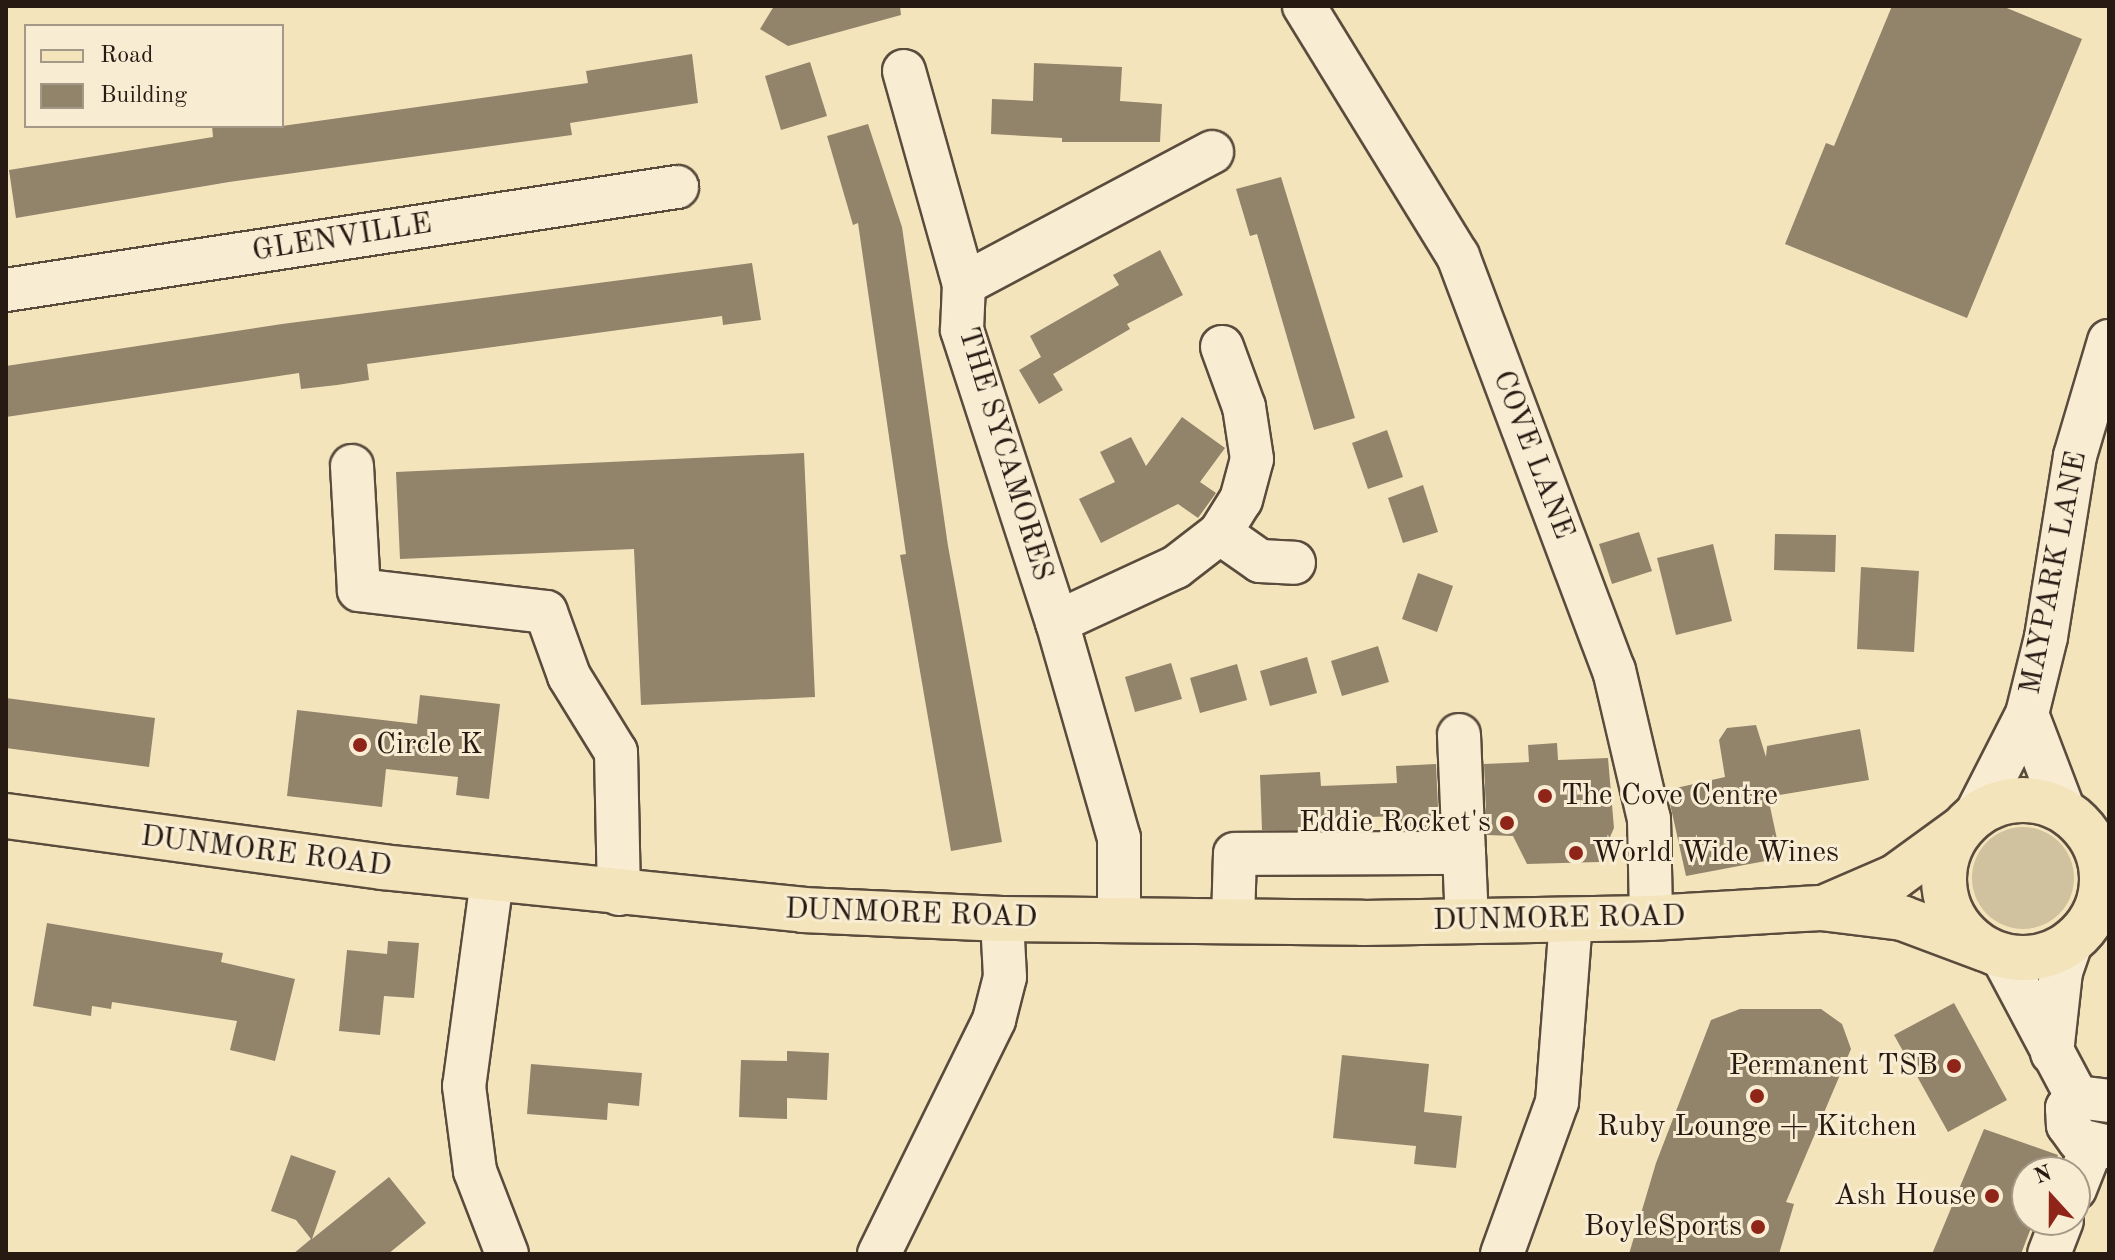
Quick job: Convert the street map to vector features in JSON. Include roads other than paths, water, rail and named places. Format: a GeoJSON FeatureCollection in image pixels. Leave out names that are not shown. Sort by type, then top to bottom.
{"type":"FeatureCollection","features":[{"type":"Feature","properties":{"kind":"main road"},"geometry":{"type":"LineString","coordinates":[[2028,799],[2083,821],[2103,874],[2102,894],[2088,927],[2026,959],[1993,953],[1958,925],[1947,904],[1947,856],[1969,822],[1991,806],[2028,799]]}},
{"type":"Feature","properties":{"kind":"main road","name":"DUNMORE ROAD"},"geometry":{"type":"LineString","coordinates":[[6,816],[492,880],[803,910],[1002,919],[1467,921],[1651,918],[1821,908],[1902,918],[1993,953]]}},
{"type":"Feature","properties":{"kind":"main road","name":"DUNMORE ROAD"},"geometry":{"type":"LineString","coordinates":[[1821,908],[1895,877],[1969,822]]}},
{"type":"Feature","properties":{"kind":"street","name":"COVE LANE"},"geometry":{"type":"LineString","coordinates":[[1310,16],[1458,256],[1614,670],[1649,819],[1651,918]]}},
{"type":"Feature","properties":{"kind":"street","name":"THE SYCAMORES"},"geometry":{"type":"LineString","coordinates":[[904,71],[964,284],[962,330],[1057,622],[1119,838],[1119,920]]}},
{"type":"Feature","properties":{"kind":"street","name":"THE SYCAMORES"},"geometry":{"type":"LineString","coordinates":[[964,284],[1212,152]]}},
{"type":"Feature","properties":{"kind":"street","name":"GLENVILLE"},"geometry":{"type":"LineString","coordinates":[[6,290],[677,187]]}},
{"type":"Feature","properties":{"kind":"street","name":"MAYPARK LANE"},"geometry":{"type":"LineString","coordinates":[[1969,822],[2027,714],[2095,429],[2109,341]]}},
{"type":"Feature","properties":{"kind":"street","name":"THE SYCAMORES"},"geometry":{"type":"LineString","coordinates":[[1057,622],[1176,567],[1220,533],[1241,500],[1252,459],[1244,407],[1222,347]]}},
{"type":"Feature","properties":{"kind":"street"},"geometry":{"type":"LineString","coordinates":[[352,466],[359,590],[546,612],[569,676],[616,752],[619,894]]}},
{"type":"Feature","properties":{"kind":"street"},"geometry":{"type":"LineString","coordinates":[[1220,533],[1260,561],[1294,563]]}},
{"type":"Feature","properties":{"kind":"street"},"geometry":{"type":"LineString","coordinates":[[2027,714],[2083,821]]}},
{"type":"Feature","properties":{"kind":"street"},"geometry":{"type":"LineString","coordinates":[[1459,735],[1467,921]]}},
{"type":"Feature","properties":{"kind":"street"},"geometry":{"type":"LineString","coordinates":[[1233,921],[1235,854],[1464,853]]}},
{"type":"Feature","properties":{"kind":"street"},"geometry":{"type":"LineString","coordinates":[[492,880],[464,1086],[475,1171],[507,1254]]}},
{"type":"Feature","properties":{"kind":"street"},"geometry":{"type":"LineString","coordinates":[[879,1254],[994,1020],[1005,977],[1002,919]]}},
{"type":"Feature","properties":{"kind":"street"},"geometry":{"type":"LineString","coordinates":[[1502,1254],[1557,1102],[1571,920]]}},
{"type":"Feature","properties":{"kind":"street"},"geometry":{"type":"LineString","coordinates":[[2052,1053],[2061,972],[2088,927]]}},
{"type":"Feature","properties":{"kind":"street"},"geometry":{"type":"LineString","coordinates":[[1993,953],[2052,1053],[2093,1099],[2067,1108],[2068,1125],[2079,1140],[2101,1146]]}},
{"type":"Feature","properties":{"kind":"place","name":"Circle K"},"geometry":{"type":"Point","coordinates":[360,745]}},
{"type":"Feature","properties":{"kind":"place","name":"The Cove Centre"},"geometry":{"type":"Point","coordinates":[1545,796]}},
{"type":"Feature","properties":{"kind":"place","name":"Eddie Rocket's"},"geometry":{"type":"Point","coordinates":[1507,823]}},
{"type":"Feature","properties":{"kind":"place","name":"World Wide Wines"},"geometry":{"type":"Point","coordinates":[1576,853]}},
{"type":"Feature","properties":{"kind":"place","name":"Permanent TSB"},"geometry":{"type":"Point","coordinates":[1954,1066]}},
{"type":"Feature","properties":{"kind":"place","name":"Ruby Lounge + Kitchen"},"geometry":{"type":"Point","coordinates":[1757,1096]}},
{"type":"Feature","properties":{"kind":"place","name":"Ash House"},"geometry":{"type":"Point","coordinates":[1992,1196]}},
{"type":"Feature","properties":{"kind":"place","name":"BoyleSports"},"geometry":{"type":"Point","coordinates":[1758,1227]}}]}
